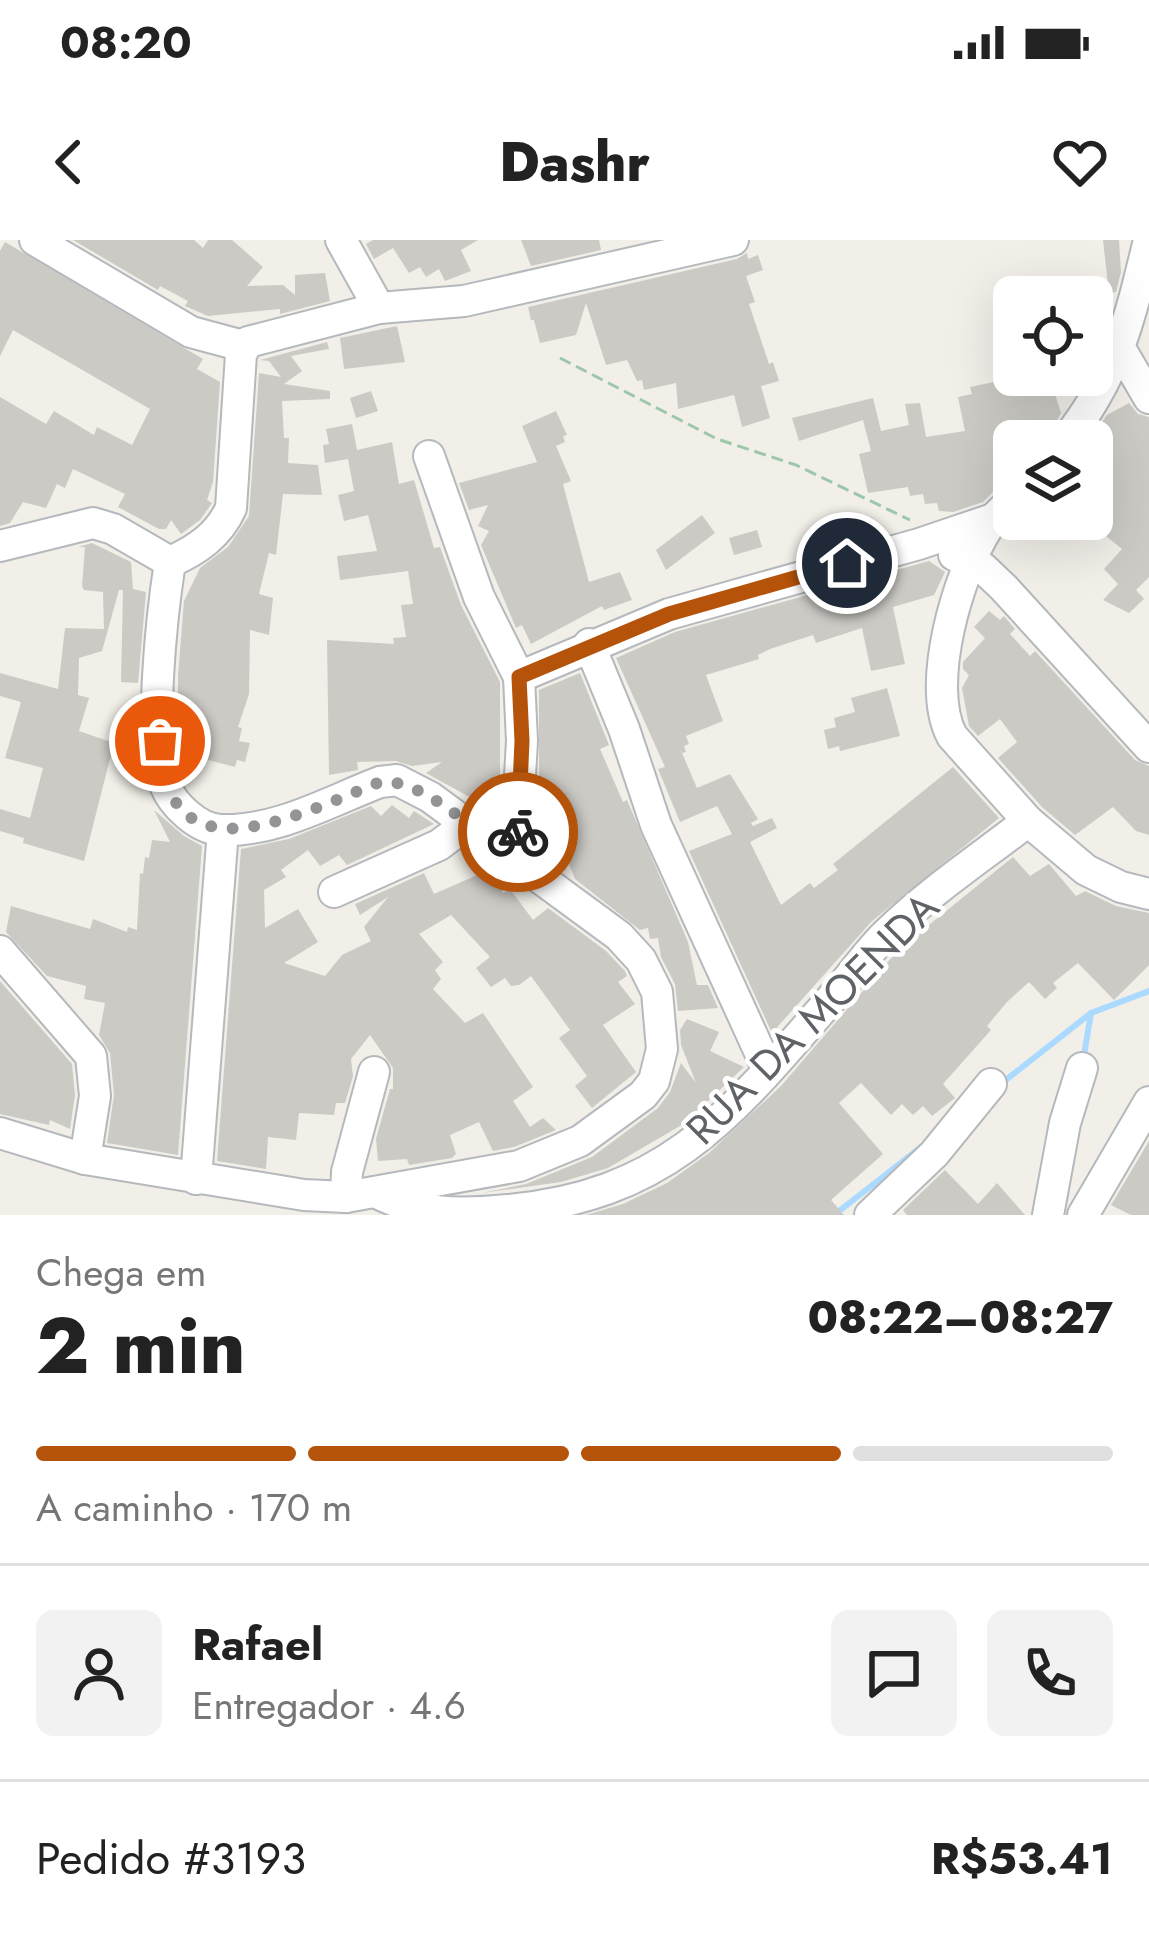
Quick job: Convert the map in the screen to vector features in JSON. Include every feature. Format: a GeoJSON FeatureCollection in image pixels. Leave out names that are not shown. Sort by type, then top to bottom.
{"type":"FeatureCollection","features":[{"type":"Feature","properties":{"kind":"street"},"geometry":{"type":"LineString","coordinates":[[34,240],[190,332],[243,346],[273,333],[379,308],[464,301],[733,240]]}},
{"type":"Feature","properties":{"kind":"street"},"geometry":{"type":"LineString","coordinates":[[341,240],[379,308]]}},
{"type":"Feature","properties":{"kind":"street"},"geometry":{"type":"LineString","coordinates":[[1078,420],[1121,350],[1149,240]]}},
{"type":"Feature","properties":{"kind":"street"},"geometry":{"type":"LineString","coordinates":[[196,1179],[223,830],[198,822],[166,788],[159,713],[168,575],[223,527],[232,508],[243,346]]}},
{"type":"Feature","properties":{"kind":"street"},"geometry":{"type":"LineString","coordinates":[[1121,350],[1149,398]]}},
{"type":"Feature","properties":{"kind":"street"},"geometry":{"type":"LineString","coordinates":[[429,456],[479,597],[519,677],[522,741],[515,862]]}},
{"type":"Feature","properties":{"kind":"street"},"geometry":{"type":"LineString","coordinates":[[519,677],[669,614],[928,541],[993,513]]}},
{"type":"Feature","properties":{"kind":"street"},"geometry":{"type":"LineString","coordinates":[[0,546],[93,523],[113,529],[168,575]]}},
{"type":"Feature","properties":{"kind":"street"},"geometry":{"type":"LineString","coordinates":[[993,525],[971,561],[943,664],[944,720],[952,736],[1028,821],[1085,870],[1120,887],[1147,890]]}},
{"type":"Feature","properties":{"kind":"street"},"geometry":{"type":"LineString","coordinates":[[928,541],[971,561],[1004,588],[1149,747]]}},
{"type":"Feature","properties":{"kind":"street"},"geometry":{"type":"LineString","coordinates":[[589,644],[656,825],[768,1070]]}},
{"type":"Feature","properties":{"kind":"street","name":"RUA DA MOENDA"},"geometry":{"type":"LineString","coordinates":[[223,830],[289,818],[380,782],[397,780],[430,797],[620,936],[641,960],[657,992],[662,1049],[654,1081],[634,1102],[580,1141],[519,1166],[360,1201]]}},
{"type":"Feature","properties":{"kind":"street","name":"RUA DA MOENDA"},"geometry":{"type":"LineString","coordinates":[[0,1133],[85,1160],[459,1215],[540,1207],[618,1188],[665,1163],[708,1131],[768,1070],[882,938],[1028,821]]}},
{"type":"Feature","properties":{"kind":"street"},"geometry":{"type":"LineString","coordinates":[[334,892],[439,845],[466,824]]}},
{"type":"Feature","properties":{"kind":"street"},"geometry":{"type":"LineString","coordinates":[[0,951],[91,1056],[95,1096],[85,1160]]}},
{"type":"Feature","properties":{"kind":"street"},"geometry":{"type":"LineString","coordinates":[[1048,1215],[1065,1123],[1082,1069]]}},
{"type":"Feature","properties":{"kind":"street"},"geometry":{"type":"LineString","coordinates":[[360,1201],[347,1172],[374,1072]]}},
{"type":"Feature","properties":{"kind":"street"},"geometry":{"type":"LineString","coordinates":[[869,1215],[934,1154],[991,1084]]}},
{"type":"Feature","properties":{"kind":"street"},"geometry":{"type":"LineString","coordinates":[[1083,1215],[1149,1102]]}},
{"type":"Feature","properties":{"kind":"path"},"geometry":{"type":"LineString","coordinates":[[560,358],[717,439],[796,465],[872,501],[928,541]]}},
{"type":"Feature","properties":{"kind":"building"},"geometry":{"type":"Polygon","coordinates":[[[73,240],[194,240],[203,248],[208,240],[232,240],[263,267],[247,286],[283,285],[295,295],[295,275],[325,273],[330,301],[280,314],[280,309],[208,316],[73,240]]]}},
{"type":"Feature","properties":{"kind":"building"},"geometry":{"type":"Polygon","coordinates":[[[373,240],[478,240],[461,250],[471,271],[445,281],[439,269],[426,277],[420,267],[409,273],[393,248],[374,259],[366,244],[373,240]]]}},
{"type":"Feature","properties":{"kind":"building"},"geometry":{"type":"Polygon","coordinates":[[[521,240],[599,240],[601,250],[531,266],[521,240]]]}},
{"type":"Feature","properties":{"kind":"building"},"geometry":{"type":"Polygon","coordinates":[[[1103,240],[1119,240],[1121,272],[1116,292],[1113,276],[1107,276],[1103,240]]]}},
{"type":"Feature","properties":{"kind":"building"},"geometry":{"type":"Polygon","coordinates":[[[5,242],[203,359],[197,369],[220,382],[213,482],[207,500],[212,503],[181,534],[171,520],[166,529],[159,529],[118,507],[125,494],[73,469],[65,488],[57,484],[46,508],[23,502],[10,523],[0,526],[0,397],[46,424],[54,411],[94,435],[97,427],[132,445],[150,409],[13,330],[0,356],[0,251],[5,242]]]}},
{"type":"Feature","properties":{"kind":"building"},"geometry":{"type":"Polygon","coordinates":[[[747,253],[748,259],[758,255],[763,270],[746,276],[755,302],[749,304],[779,381],[761,386],[770,418],[742,427],[734,395],[678,409],[676,383],[644,390],[627,360],[606,365],[586,303],[576,335],[540,343],[531,320],[528,307],[747,253]]]}},
{"type":"Feature","properties":{"kind":"building"},"geometry":{"type":"Polygon","coordinates":[[[397,326],[405,362],[344,369],[340,338],[397,326]]]}},
{"type":"Feature","properties":{"kind":"building"},"geometry":{"type":"Polygon","coordinates":[[[327,342],[329,349],[291,356],[302,371],[284,384],[330,391],[330,399],[282,401],[288,463],[318,465],[322,495],[283,494],[276,555],[269,553],[259,594],[273,598],[269,635],[250,630],[249,694],[238,727],[242,728],[239,741],[250,743],[245,762],[237,760],[235,767],[178,752],[184,601],[200,568],[228,547],[249,516],[259,373],[281,377],[269,361],[260,360],[327,342]]]}},
{"type":"Feature","properties":{"kind":"building"},"geometry":{"type":"Polygon","coordinates":[[[993,382],[993,396],[1056,396],[1061,413],[1057,420],[993,420],[993,492],[983,502],[953,512],[939,511],[937,503],[925,504],[923,494],[910,496],[908,487],[868,493],[859,454],[871,451],[863,420],[799,441],[792,418],[873,398],[881,431],[909,425],[905,404],[920,403],[926,437],[965,431],[958,397],[972,394],[970,387],[993,382]]]}},
{"type":"Feature","properties":{"kind":"building"},"geometry":{"type":"Polygon","coordinates":[[[371,391],[378,411],[356,418],[350,398],[371,391]]]}},
{"type":"Feature","properties":{"kind":"building"},"geometry":{"type":"Polygon","coordinates":[[[1129,403],[1138,414],[1149,417],[1149,577],[1136,590],[1144,599],[1129,613],[1103,600],[1118,584],[1104,569],[1122,549],[1111,540],[1113,420],[1104,420],[1129,403]]]}},
{"type":"Feature","properties":{"kind":"building"},"geometry":{"type":"Polygon","coordinates":[[[556,411],[567,435],[556,446],[571,481],[563,484],[589,582],[620,572],[632,600],[604,610],[602,606],[531,644],[522,625],[516,628],[481,545],[489,531],[478,526],[488,505],[469,510],[459,483],[537,462],[522,426],[556,411]]]}},
{"type":"Feature","properties":{"kind":"building"},"geometry":{"type":"Polygon","coordinates":[[[352,424],[357,450],[392,442],[399,484],[414,480],[434,548],[440,547],[461,605],[500,682],[500,785],[493,785],[482,804],[426,773],[442,762],[412,766],[396,761],[357,762],[358,770],[329,775],[327,640],[394,644],[393,638],[406,637],[401,605],[413,604],[408,571],[340,580],[337,556],[377,551],[368,515],[344,521],[338,495],[354,491],[348,459],[325,463],[326,429],[352,424]]]}},
{"type":"Feature","properties":{"kind":"building"},"geometry":{"type":"Polygon","coordinates":[[[702,515],[715,533],[666,570],[656,550],[702,515]]]}},
{"type":"Feature","properties":{"kind":"building"},"geometry":{"type":"Polygon","coordinates":[[[871,517],[885,529],[838,545],[837,542],[871,517]]]}},
{"type":"Feature","properties":{"kind":"building"},"geometry":{"type":"Polygon","coordinates":[[[757,530],[762,547],[734,555],[729,538],[757,530]]]}},
{"type":"Feature","properties":{"kind":"building"},"geometry":{"type":"Polygon","coordinates":[[[92,543],[131,562],[133,589],[146,592],[138,683],[121,682],[123,590],[119,590],[102,651],[79,658],[78,695],[89,698],[79,731],[114,743],[84,861],[0,831],[0,809],[30,818],[43,768],[5,758],[21,702],[0,696],[0,673],[58,689],[65,628],[104,629],[103,592],[82,586],[85,547],[78,547],[92,543]]]}},
{"type":"Feature","properties":{"kind":"building"},"geometry":{"type":"Polygon","coordinates":[[[929,561],[945,572],[934,595],[893,607],[905,664],[871,671],[862,628],[816,643],[813,635],[706,675],[723,721],[686,736],[689,744],[682,753],[697,788],[730,774],[758,819],[753,826],[772,818],[777,828],[750,842],[781,905],[838,870],[833,864],[953,767],[999,818],[872,921],[772,1033],[689,851],[732,834],[717,806],[680,822],[658,769],[665,767],[616,658],[675,632],[929,561]]]}},
{"type":"Feature","properties":{"kind":"building"},"geometry":{"type":"Polygon","coordinates":[[[989,611],[1000,620],[1004,616],[1015,629],[1010,634],[1030,656],[1035,651],[1135,760],[1149,766],[1149,835],[1136,831],[1113,807],[1075,835],[998,758],[1017,742],[1000,719],[978,736],[969,726],[962,688],[969,675],[963,662],[985,638],[974,627],[989,611]]]}},
{"type":"Feature","properties":{"kind":"building"},"geometry":{"type":"Polygon","coordinates":[[[580,673],[609,745],[600,749],[688,942],[697,985],[708,985],[718,1008],[678,1011],[675,984],[661,957],[658,938],[650,939],[648,928],[640,930],[575,879],[569,864],[559,867],[536,851],[536,840],[560,829],[539,782],[539,690],[580,673]]]}},
{"type":"Feature","properties":{"kind":"building"},"geometry":{"type":"Polygon","coordinates":[[[887,688],[900,736],[840,751],[839,746],[828,749],[824,730],[836,727],[834,718],[855,712],[851,698],[887,688]]]}},
{"type":"Feature","properties":{"kind":"building"},"geometry":{"type":"Polygon","coordinates":[[[392,805],[409,818],[414,811],[434,824],[347,865],[339,855],[320,866],[308,850],[281,870],[286,877],[264,890],[265,928],[298,909],[318,942],[284,963],[325,976],[342,955],[371,941],[364,927],[388,897],[360,915],[355,904],[424,873],[434,894],[493,868],[503,893],[510,889],[533,920],[548,908],[625,971],[627,976],[618,982],[635,1004],[603,1025],[636,1072],[592,1108],[575,1086],[587,1076],[559,1038],[570,1030],[531,976],[519,985],[511,986],[505,978],[491,987],[476,968],[490,957],[451,915],[419,934],[443,962],[435,970],[441,979],[433,989],[465,1023],[483,1013],[533,1087],[513,1101],[530,1127],[543,1118],[556,1130],[493,1151],[479,1122],[450,1135],[456,1154],[452,1158],[409,1165],[407,1159],[378,1161],[376,1139],[393,1089],[393,1068],[370,1035],[351,1059],[353,1076],[345,1103],[336,1103],[334,1115],[299,1113],[296,1140],[268,1137],[266,1169],[217,1161],[241,849],[289,839],[371,806],[381,816],[392,805]]]}},
{"type":"Feature","properties":{"kind":"building"},"geometry":{"type":"Polygon","coordinates":[[[154,810],[202,846],[178,1155],[107,1143],[114,1095],[110,1053],[99,1035],[105,1003],[84,999],[86,986],[47,976],[6,932],[11,906],[90,929],[93,919],[127,932],[128,927],[137,930],[145,857],[149,858],[152,840],[170,842],[154,810]]]}},
{"type":"Feature","properties":{"kind":"building"},"geometry":{"type":"Polygon","coordinates":[[[1013,857],[1030,876],[1049,864],[1076,896],[1085,891],[1116,906],[1149,913],[1149,965],[1114,1000],[1078,963],[1053,983],[1057,988],[1045,999],[1029,982],[1007,1002],[987,1026],[991,1030],[943,1084],[955,1098],[932,1116],[923,1106],[913,1115],[902,1104],[891,1115],[861,1083],[839,1103],[883,1154],[831,1200],[844,1215],[586,1215],[667,1183],[709,1153],[781,1086],[899,949],[1013,857]]]}},
{"type":"Feature","properties":{"kind":"building"},"geometry":{"type":"Polygon","coordinates":[[[0,981],[72,1064],[75,1095],[70,1129],[50,1120],[49,1125],[0,1114],[0,981]]]}},
{"type":"Feature","properties":{"kind":"building"},"geometry":{"type":"Polygon","coordinates":[[[687,1019],[719,1032],[710,1051],[744,1067],[685,1123],[608,1168],[561,1182],[482,1193],[526,1184],[592,1157],[658,1108],[681,1063],[696,1083],[681,1045],[680,1030],[687,1019]]]}},
{"type":"Feature","properties":{"kind":"building"},"geometry":{"type":"Polygon","coordinates":[[[1149,1141],[1149,1215],[1131,1215],[1111,1205],[1149,1141]]]}},
{"type":"Feature","properties":{"kind":"building"},"geometry":{"type":"Polygon","coordinates":[[[945,1170],[978,1204],[997,1183],[1025,1215],[907,1215],[903,1210],[945,1170]]]}},
{"type":"Feature","properties":{"kind":"waterway"},"geometry":{"type":"LineString","coordinates":[[1083,1061],[1091,1013],[1149,991]]}},
{"type":"Feature","properties":{"kind":"waterway"},"geometry":{"type":"LineString","coordinates":[[1002,1083],[1091,1013]]}},
{"type":"Feature","properties":{"kind":"waterway"},"geometry":{"type":"LineString","coordinates":[[834,1215],[921,1147]]}},
{"type":"Feature","properties":{"kind":"way so far"},"geometry":{"type":"LineString","coordinates":[[160,741],[161,768],[172,798],[214,830],[289,818],[380,782],[397,780],[430,797],[515,862],[518,832]]}},
{"type":"Feature","properties":{"kind":"route"},"geometry":{"type":"LineString","coordinates":[[518,832],[519,677],[669,614],[847,563]]}}]}
